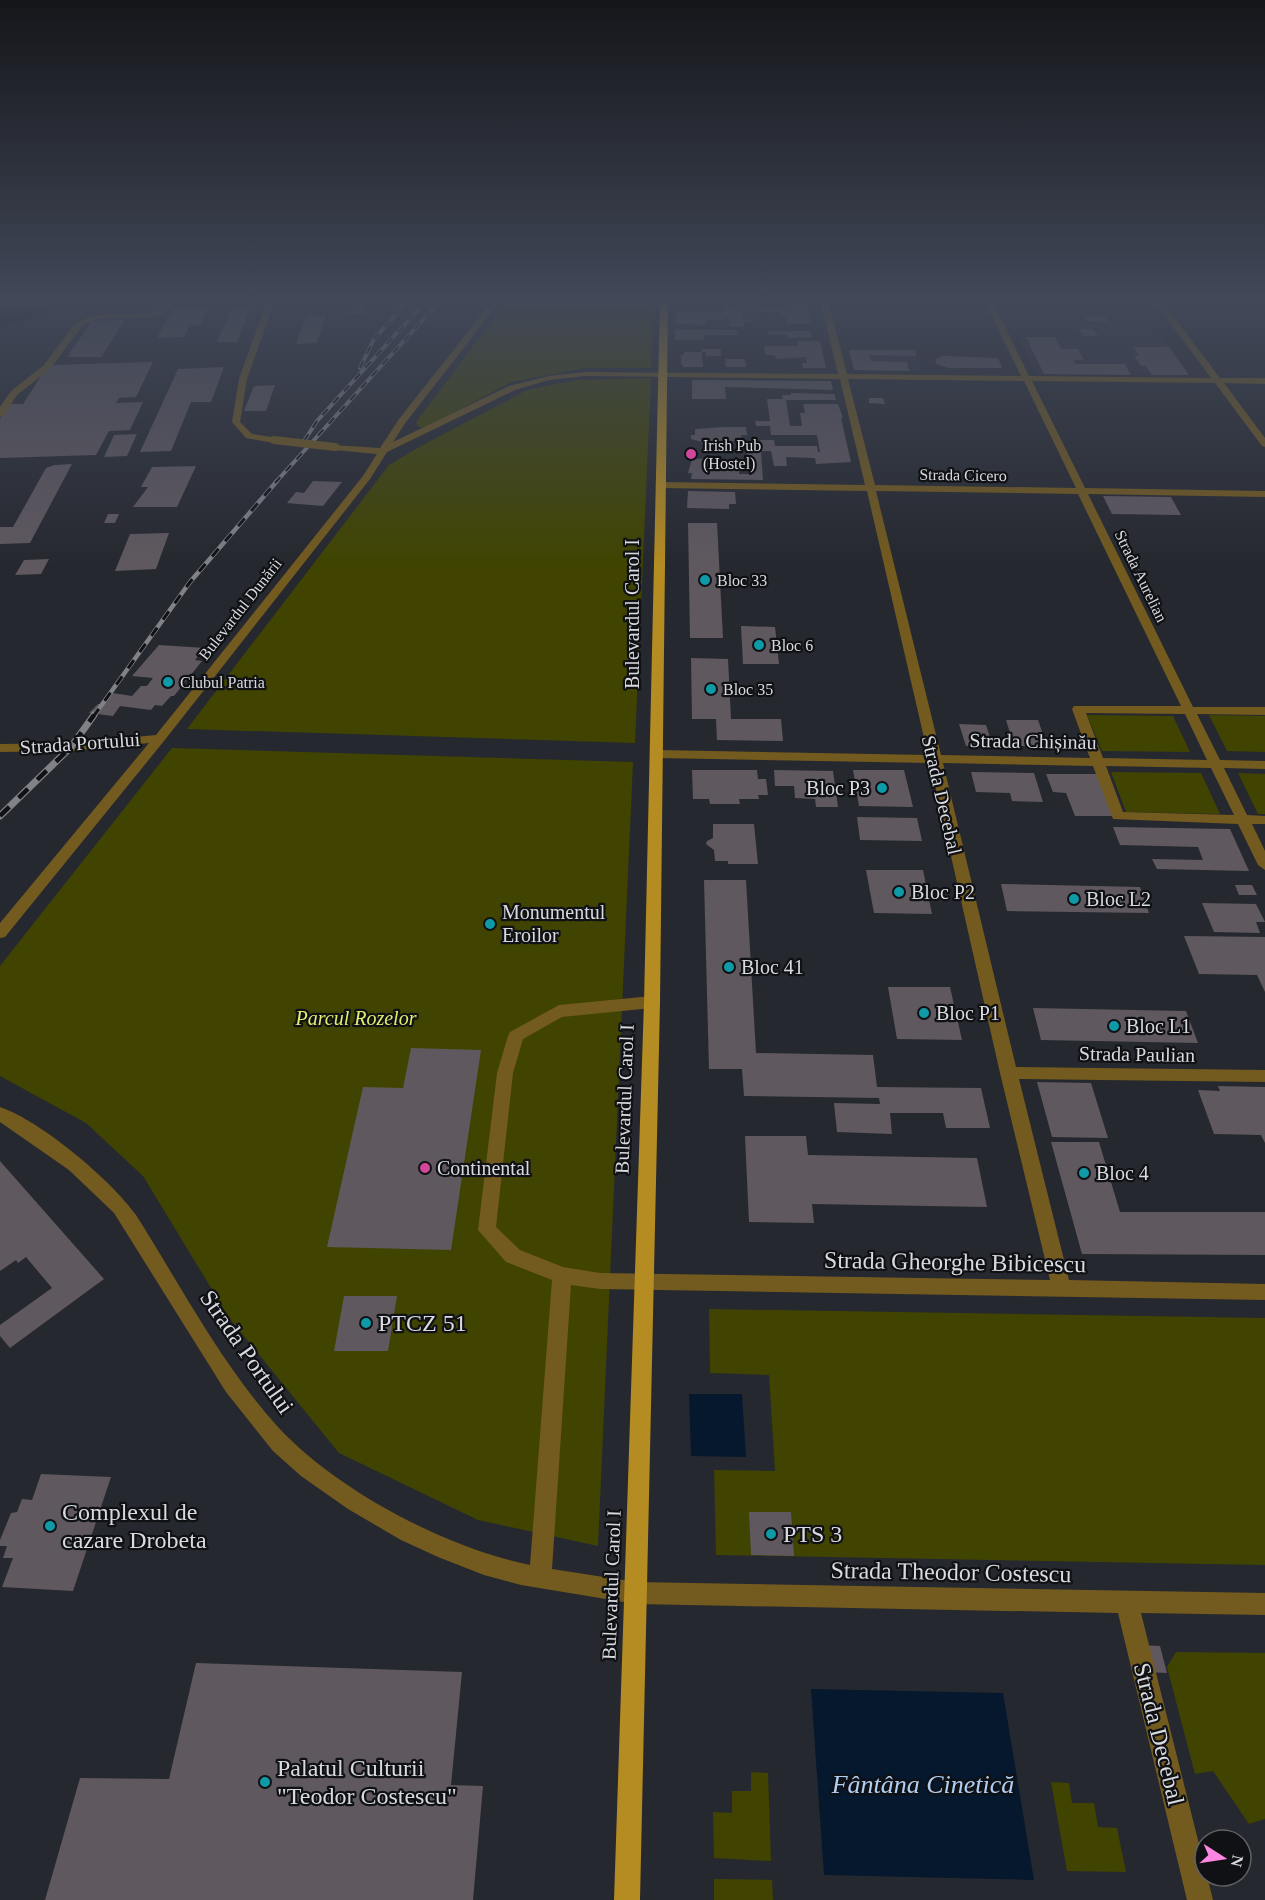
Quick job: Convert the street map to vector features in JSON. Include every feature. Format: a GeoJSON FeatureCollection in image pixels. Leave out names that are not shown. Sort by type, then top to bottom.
{"type":"FeatureCollection","features":[{"type":"Feature","properties":{"kind":"main road","name":"Bulevardul Carol I"},"geometry":{"type":"LineString","coordinates":[[627,1900],[652,1002],[661,389]]}},
{"type":"Feature","properties":{"kind":"street"},"geometry":{"type":"LineString","coordinates":[[0,414],[19,389]]}},
{"type":"Feature","properties":{"kind":"street"},"geometry":{"type":"LineString","coordinates":[[241,389],[236,422],[249,436],[380,452],[511,389]]}},
{"type":"Feature","properties":{"kind":"street","name":"Bulevardul Dunării"},"geometry":{"type":"LineString","coordinates":[[0,933],[160,738],[367,477],[380,452],[427,389]]}},
{"type":"Feature","properties":{"kind":"street","name":"Strada Decebal"},"geometry":{"type":"LineString","coordinates":[[846,389],[1008,1073],[1062,1289]]}},
{"type":"Feature","properties":{"kind":"street","name":"Strada Aurelian"},"geometry":{"type":"LineString","coordinates":[[1032,389],[1265,866]]}},
{"type":"Feature","properties":{"kind":"street"},"geometry":{"type":"LineString","coordinates":[[1224,389],[1265,444]]}},
{"type":"Feature","properties":{"kind":"street","name":"Strada Cicero"},"geometry":{"type":"LineString","coordinates":[[660,485],[1265,494]]}},
{"type":"Feature","properties":{"kind":"street"},"geometry":{"type":"LineString","coordinates":[[1265,711],[1078,709],[1118,816],[1265,819]]}},
{"type":"Feature","properties":{"kind":"street","name":"Strada Portului"},"geometry":{"type":"LineString","coordinates":[[0,748],[71,747],[160,738]]}},
{"type":"Feature","properties":{"kind":"street","name":"Strada Chișinău"},"geometry":{"type":"LineString","coordinates":[[657,754],[1265,765]]}},
{"type":"Feature","properties":{"kind":"street","name":"Strada Gheorghe Bibicescu"},"geometry":{"type":"LineString","coordinates":[[652,1002],[559,1011],[516,1036],[505,1073],[487,1230],[513,1256],[562,1275],[600,1281],[1265,1292]]}},
{"type":"Feature","properties":{"kind":"street","name":"Strada Paulian"},"geometry":{"type":"LineString","coordinates":[[1008,1073],[1265,1076]]}},
{"type":"Feature","properties":{"kind":"street","name":"Strada Portului"},"geometry":{"type":"LineString","coordinates":[[0,1114],[34,1133],[75,1164],[116,1203],[221,1366],[264,1426],[310,1470],[363,1507],[425,1540],[486,1565],[540,1578],[636,1593]]}},
{"type":"Feature","properties":{"kind":"street"},"geometry":{"type":"LineString","coordinates":[[540,1578],[562,1275]]}},
{"type":"Feature","properties":{"kind":"street","name":"Strada Theodor Costescu"},"geometry":{"type":"LineString","coordinates":[[636,1593],[1265,1604]]}},
{"type":"Feature","properties":{"kind":"street","name":"Strada Decebal"},"geometry":{"type":"LineString","coordinates":[[1127,1602],[1200,1900]]}},
{"type":"Feature","properties":{"kind":"green space"},"geometry":{"type":"Polygon","coordinates":[[[441,389],[498,389],[426,427],[419,427],[416,422],[441,389]]]}},
{"type":"Feature","properties":{"kind":"green space"},"geometry":{"type":"Polygon","coordinates":[[[651,389],[635,743],[187,729],[389,465],[527,390],[651,389]]]}},
{"type":"Feature","properties":{"kind":"green space"},"geometry":{"type":"Polygon","coordinates":[[[1087,715],[1173,716],[1190,752],[1102,751],[1087,715]]]}},
{"type":"Feature","properties":{"kind":"green space"},"geometry":{"type":"Polygon","coordinates":[[[1209,715],[1265,716],[1265,752],[1227,751],[1209,715]]]}},
{"type":"Feature","properties":{"kind":"green space","name":"Parcul Rozelor"},"geometry":{"type":"Polygon","coordinates":[[[172,748],[633,762],[598,1546],[478,1520],[339,1453],[230,1319],[143,1176],[86,1123],[0,1076],[0,966],[172,748]]]}},
{"type":"Feature","properties":{"kind":"green space"},"geometry":{"type":"Polygon","coordinates":[[[1111,772],[1201,773],[1220,814],[1126,812],[1111,772]]]}},
{"type":"Feature","properties":{"kind":"green space"},"geometry":{"type":"Polygon","coordinates":[[[1238,773],[1265,774],[1265,814],[1258,814],[1238,773]]]}},
{"type":"Feature","properties":{"kind":"green space"},"geometry":{"type":"Polygon","coordinates":[[[709,1309],[1265,1318],[1265,1565],[716,1555],[714,1470],[775,1471],[769,1375],[710,1373],[709,1309]]]}},
{"type":"Feature","properties":{"kind":"green space"},"geometry":{"type":"Polygon","coordinates":[[[1176,1652],[1265,1653],[1265,1819],[1249,1824],[1213,1771],[1195,1774],[1167,1667],[1176,1652]]]}},
{"type":"Feature","properties":{"kind":"green space"},"geometry":{"type":"Polygon","coordinates":[[[751,1772],[768,1773],[771,1861],[714,1858],[713,1812],[732,1813],[732,1791],[751,1791],[751,1772]]]}},
{"type":"Feature","properties":{"kind":"green space"},"geometry":{"type":"Polygon","coordinates":[[[1051,1782],[1069,1783],[1072,1803],[1094,1803],[1098,1827],[1117,1828],[1126,1872],[1067,1871],[1051,1782]]]}},
{"type":"Feature","properties":{"kind":"green space"},"geometry":{"type":"Polygon","coordinates":[[[714,1879],[772,1880],[773,1900],[714,1900],[714,1879]]]}},
{"type":"Feature","properties":{"kind":"water"},"geometry":{"type":"Polygon","coordinates":[[[689,1394],[742,1394],[746,1457],[691,1456],[689,1394]]]}},
{"type":"Feature","properties":{"kind":"water","name":"Fântâna Cinetică"},"geometry":{"type":"Polygon","coordinates":[[[811,1689],[1003,1693],[1034,1880],[824,1875],[811,1689]]]}},
{"type":"Feature","properties":{"kind":"building"},"geometry":{"type":"Polygon","coordinates":[[[33,389],[140,389],[136,397],[119,398],[116,403],[143,402],[130,430],[109,431],[96,455],[0,458],[0,419],[10,404],[23,404],[33,389]]]}},
{"type":"Feature","properties":{"kind":"building"},"geometry":{"type":"Polygon","coordinates":[[[169,389],[216,389],[211,402],[191,402],[171,451],[140,452],[169,389]]]}},
{"type":"Feature","properties":{"kind":"building"},"geometry":{"type":"Polygon","coordinates":[[[253,389],[274,389],[266,411],[244,411],[253,389]]]}},
{"type":"Feature","properties":{"kind":"building"},"geometry":{"type":"Polygon","coordinates":[[[692,389],[725,389],[726,399],[692,399],[692,389]]]}},
{"type":"Feature","properties":{"kind":"building"},"geometry":{"type":"Polygon","coordinates":[[[785,389],[833,389],[833,390],[785,389]]]}},
{"type":"Feature","properties":{"kind":"building"},"geometry":{"type":"Polygon","coordinates":[[[791,393],[834,394],[836,400],[786,400],[790,426],[802,426],[800,413],[805,413],[803,404],[838,404],[843,418],[841,418],[851,462],[816,464],[815,458],[786,457],[787,466],[774,466],[771,451],[762,451],[760,440],[774,440],[775,446],[817,446],[820,452],[817,435],[771,435],[770,426],[756,426],[755,421],[770,421],[767,399],[783,399],[782,395],[791,395],[791,393]]]}},
{"type":"Feature","properties":{"kind":"building"},"geometry":{"type":"Polygon","coordinates":[[[869,398],[883,398],[885,404],[869,403],[869,398]]]}},
{"type":"Feature","properties":{"kind":"building"},"geometry":{"type":"Polygon","coordinates":[[[746,427],[747,435],[741,435],[742,442],[731,441],[732,452],[709,452],[708,445],[702,445],[702,442],[691,439],[691,435],[695,435],[695,429],[746,427]]]}},
{"type":"Feature","properties":{"kind":"building"},"geometry":{"type":"Polygon","coordinates":[[[137,434],[127,456],[104,457],[114,435],[137,434]]]}},
{"type":"Feature","properties":{"kind":"building"},"geometry":{"type":"Polygon","coordinates":[[[747,452],[761,452],[763,480],[691,479],[692,473],[688,473],[692,459],[720,458],[720,460],[733,460],[733,469],[739,469],[739,474],[748,474],[747,452]]]}},
{"type":"Feature","properties":{"kind":"building"},"geometry":{"type":"Polygon","coordinates":[[[72,464],[30,543],[0,544],[0,527],[13,527],[46,468],[72,464]]]}},
{"type":"Feature","properties":{"kind":"building"},"geometry":{"type":"Polygon","coordinates":[[[196,466],[177,507],[133,507],[148,487],[141,487],[152,467],[196,466]]]}},
{"type":"Feature","properties":{"kind":"building"},"geometry":{"type":"Polygon","coordinates":[[[313,481],[342,482],[323,506],[287,503],[296,492],[304,493],[313,481]]]}},
{"type":"Feature","properties":{"kind":"building"},"geometry":{"type":"Polygon","coordinates":[[[688,491],[735,492],[736,504],[729,504],[729,509],[687,508],[688,491]]]}},
{"type":"Feature","properties":{"kind":"building"},"geometry":{"type":"Polygon","coordinates":[[[1103,496],[1171,497],[1181,515],[1112,514],[1103,496]]]}},
{"type":"Feature","properties":{"kind":"building"},"geometry":{"type":"Polygon","coordinates":[[[108,514],[119,514],[115,523],[104,523],[108,514]]]}},
{"type":"Feature","properties":{"kind":"building","name":"Bloc 33"},"geometry":{"type":"Polygon","coordinates":[[[688,523],[717,523],[723,638],[690,638],[688,523]]]}},
{"type":"Feature","properties":{"kind":"building"},"geometry":{"type":"Polygon","coordinates":[[[169,533],[156,569],[115,571],[130,534],[169,533]]]}},
{"type":"Feature","properties":{"kind":"building"},"geometry":{"type":"Polygon","coordinates":[[[49,559],[41,574],[15,575],[24,560],[49,559]]]}},
{"type":"Feature","properties":{"kind":"building","name":"Bloc 6"},"geometry":{"type":"Polygon","coordinates":[[[741,626],[775,627],[779,664],[743,664],[741,626]]]}},
{"type":"Feature","properties":{"kind":"building","name":"Clubul Patria"},"geometry":{"type":"Polygon","coordinates":[[[159,645],[205,648],[195,660],[202,661],[174,696],[171,696],[162,706],[155,705],[151,710],[120,706],[113,716],[89,713],[112,693],[132,696],[141,686],[147,686],[153,678],[132,676],[159,645]]]}},
{"type":"Feature","properties":{"kind":"building","name":"Bloc 35"},"geometry":{"type":"Polygon","coordinates":[[[691,658],[728,659],[731,719],[781,719],[783,741],[717,740],[716,719],[692,719],[691,658]]]}},
{"type":"Feature","properties":{"kind":"building"},"geometry":{"type":"Polygon","coordinates":[[[1006,720],[1038,720],[1047,746],[1014,746],[1006,720]]]}},
{"type":"Feature","properties":{"kind":"building"},"geometry":{"type":"Polygon","coordinates":[[[959,724],[986,725],[993,746],[966,746],[959,724]]]}},
{"type":"Feature","properties":{"kind":"building"},"geometry":{"type":"Polygon","coordinates":[[[692,770],[757,770],[758,779],[766,779],[768,795],[758,795],[759,799],[739,799],[740,804],[710,804],[709,799],[693,799],[692,770]]]}},
{"type":"Feature","properties":{"kind":"building"},"geometry":{"type":"Polygon","coordinates":[[[774,770],[833,771],[838,807],[816,807],[815,799],[795,798],[794,786],[775,786],[774,770]]]}},
{"type":"Feature","properties":{"kind":"building","name":"Bloc P3"},"geometry":{"type":"Polygon","coordinates":[[[853,770],[904,770],[913,807],[859,806],[853,770]]]}},
{"type":"Feature","properties":{"kind":"building"},"geometry":{"type":"Polygon","coordinates":[[[971,772],[1034,773],[1043,802],[1012,801],[1010,793],[976,792],[971,772]]]}},
{"type":"Feature","properties":{"kind":"building"},"geometry":{"type":"Polygon","coordinates":[[[1046,774],[1099,774],[1115,816],[1075,816],[1066,793],[1053,792],[1046,774]]]}},
{"type":"Feature","properties":{"kind":"building"},"geometry":{"type":"Polygon","coordinates":[[[857,817],[917,818],[922,841],[860,840],[857,817]]]}},
{"type":"Feature","properties":{"kind":"building"},"geometry":{"type":"Polygon","coordinates":[[[713,824],[754,824],[758,864],[728,864],[728,861],[715,861],[714,850],[706,844],[713,838],[713,824]]]}},
{"type":"Feature","properties":{"kind":"building"},"geometry":{"type":"Polygon","coordinates":[[[1113,827],[1230,829],[1249,871],[1157,869],[1152,859],[1203,860],[1198,847],[1120,845],[1113,827]]]}},
{"type":"Feature","properties":{"kind":"building","name":"Bloc P2"},"geometry":{"type":"Polygon","coordinates":[[[866,870],[923,870],[932,914],[874,913],[866,870]]]}},
{"type":"Feature","properties":{"kind":"building","name":"Bloc 41"},"geometry":{"type":"Polygon","coordinates":[[[704,880],[746,880],[756,1053],[873,1055],[877,1087],[981,1088],[990,1128],[946,1128],[943,1113],[890,1113],[892,1134],[837,1132],[834,1103],[880,1104],[879,1098],[744,1096],[742,1069],[709,1069],[704,880]]]}},
{"type":"Feature","properties":{"kind":"building","name":"Bloc L2"},"geometry":{"type":"Polygon","coordinates":[[[1001,884],[1140,887],[1149,913],[1007,911],[1001,884]]]}},
{"type":"Feature","properties":{"kind":"building"},"geometry":{"type":"Polygon","coordinates":[[[1235,885],[1252,885],[1257,895],[1239,895],[1235,885]]]}},
{"type":"Feature","properties":{"kind":"building"},"geometry":{"type":"Polygon","coordinates":[[[1202,903],[1256,904],[1265,922],[1256,922],[1260,933],[1214,932],[1202,903]]]}},
{"type":"Feature","properties":{"kind":"building"},"geometry":{"type":"Polygon","coordinates":[[[1184,936],[1265,937],[1265,992],[1257,975],[1199,974],[1184,936]]]}},
{"type":"Feature","properties":{"kind":"building","name":"Bloc P1"},"geometry":{"type":"Polygon","coordinates":[[[888,987],[950,987],[962,1040],[897,1039],[888,987]]]}},
{"type":"Feature","properties":{"kind":"building","name":"Bloc L1"},"geometry":{"type":"Polygon","coordinates":[[[1033,1008],[1186,1011],[1198,1043],[1041,1040],[1033,1008]]]}},
{"type":"Feature","properties":{"kind":"building","name":"Continental"},"geometry":{"type":"Polygon","coordinates":[[[411,1048],[481,1050],[451,1250],[327,1247],[363,1087],[403,1088],[411,1048]]]}},
{"type":"Feature","properties":{"kind":"building"},"geometry":{"type":"Polygon","coordinates":[[[1037,1082],[1091,1083],[1108,1138],[1052,1137],[1037,1082]]]}},
{"type":"Feature","properties":{"kind":"building"},"geometry":{"type":"Polygon","coordinates":[[[1218,1086],[1265,1087],[1265,1143],[1261,1135],[1214,1134],[1198,1090],[1220,1091],[1218,1086]]]}},
{"type":"Feature","properties":{"kind":"building"},"geometry":{"type":"Polygon","coordinates":[[[745,1136],[806,1136],[808,1155],[977,1158],[987,1207],[812,1204],[814,1223],[749,1222],[745,1136]]]}},
{"type":"Feature","properties":{"kind":"building","name":"Bloc 4"},"geometry":{"type":"Polygon","coordinates":[[[1051,1142],[1099,1142],[1120,1212],[1265,1212],[1265,1255],[1082,1254],[1051,1142]]]}},
{"type":"Feature","properties":{"kind":"building"},"geometry":{"type":"Polygon","coordinates":[[[0,1161],[104,1279],[10,1348],[0,1336],[0,1325],[52,1288],[26,1257],[18,1263],[16,1260],[0,1271],[0,1161]]]}},
{"type":"Feature","properties":{"kind":"building","name":"PTCZ 51"},"geometry":{"type":"Polygon","coordinates":[[[344,1296],[397,1296],[388,1351],[334,1351],[344,1296]]]}},
{"type":"Feature","properties":{"kind":"building","name":"Complexul de cazare Drobeta"},"geometry":{"type":"Polygon","coordinates":[[[41,1474],[111,1477],[73,1591],[2,1587],[13,1558],[3,1558],[7,1546],[0,1546],[0,1540],[11,1513],[17,1512],[22,1499],[32,1500],[41,1474]]]}},
{"type":"Feature","properties":{"kind":"building","name":"PTS 3"},"geometry":{"type":"Polygon","coordinates":[[[749,1512],[791,1512],[794,1556],[751,1555],[749,1512]]]}},
{"type":"Feature","properties":{"kind":"building"},"geometry":{"type":"Polygon","coordinates":[[[1138,1645],[1160,1646],[1167,1673],[1144,1672],[1138,1645]]]}},
{"type":"Feature","properties":{"kind":"building","name":"Palatul Culturii \"Teodor Costescu\""},"geometry":{"type":"Polygon","coordinates":[[[196,1663],[462,1672],[451,1785],[483,1786],[473,1900],[45,1900],[80,1778],[169,1779],[196,1663]]]}},
{"type":"Feature","properties":{"kind":"railway"},"geometry":{"type":"LineString","coordinates":[[304,441],[317,421],[346,389]]}},
{"type":"Feature","properties":{"kind":"railway"},"geometry":{"type":"LineString","coordinates":[[275,483],[361,389]]}},
{"type":"Feature","properties":{"kind":"railway"},"geometry":{"type":"LineString","coordinates":[[93,717],[190,582],[277,481]]}},
{"type":"Feature","properties":{"kind":"railway"},"geometry":{"type":"LineString","coordinates":[[0,816],[71,747],[94,715]]}},
{"type":"Feature","properties":{"kind":"place","name":"Irish Pub (Hostel)"},"geometry":{"type":"Point","coordinates":[691,454]}},
{"type":"Feature","properties":{"kind":"place","name":"Bloc 33"},"geometry":{"type":"Point","coordinates":[705,580]}},
{"type":"Feature","properties":{"kind":"place","name":"Bloc 6"},"geometry":{"type":"Point","coordinates":[759,645]}},
{"type":"Feature","properties":{"kind":"place","name":"Clubul Patria"},"geometry":{"type":"Point","coordinates":[168,682]}},
{"type":"Feature","properties":{"kind":"place","name":"Bloc 35"},"geometry":{"type":"Point","coordinates":[711,689]}},
{"type":"Feature","properties":{"kind":"place","name":"Bloc P3"},"geometry":{"type":"Point","coordinates":[882,788]}},
{"type":"Feature","properties":{"kind":"place","name":"Bloc P2"},"geometry":{"type":"Point","coordinates":[899,892]}},
{"type":"Feature","properties":{"kind":"place","name":"Bloc L2"},"geometry":{"type":"Point","coordinates":[1074,899]}},
{"type":"Feature","properties":{"kind":"place","name":"Monumentul Eroilor"},"geometry":{"type":"Point","coordinates":[490,924]}},
{"type":"Feature","properties":{"kind":"place","name":"Bloc 41"},"geometry":{"type":"Point","coordinates":[729,967]}},
{"type":"Feature","properties":{"kind":"place","name":"Bloc P1"},"geometry":{"type":"Point","coordinates":[924,1013]}},
{"type":"Feature","properties":{"kind":"place","name":"Bloc L1"},"geometry":{"type":"Point","coordinates":[1114,1026]}},
{"type":"Feature","properties":{"kind":"place","name":"Continental"},"geometry":{"type":"Point","coordinates":[425,1168]}},
{"type":"Feature","properties":{"kind":"place","name":"Bloc 4"},"geometry":{"type":"Point","coordinates":[1084,1173]}},
{"type":"Feature","properties":{"kind":"place","name":"PTCZ 51"},"geometry":{"type":"Point","coordinates":[366,1323]}},
{"type":"Feature","properties":{"kind":"place","name":"Complexul de cazare Drobeta"},"geometry":{"type":"Point","coordinates":[50,1526]}},
{"type":"Feature","properties":{"kind":"place","name":"PTS 3"},"geometry":{"type":"Point","coordinates":[771,1534]}},
{"type":"Feature","properties":{"kind":"place","name":"Palatul Culturii \"Teodor Costescu\""},"geometry":{"type":"Point","coordinates":[265,1782]}}]}
